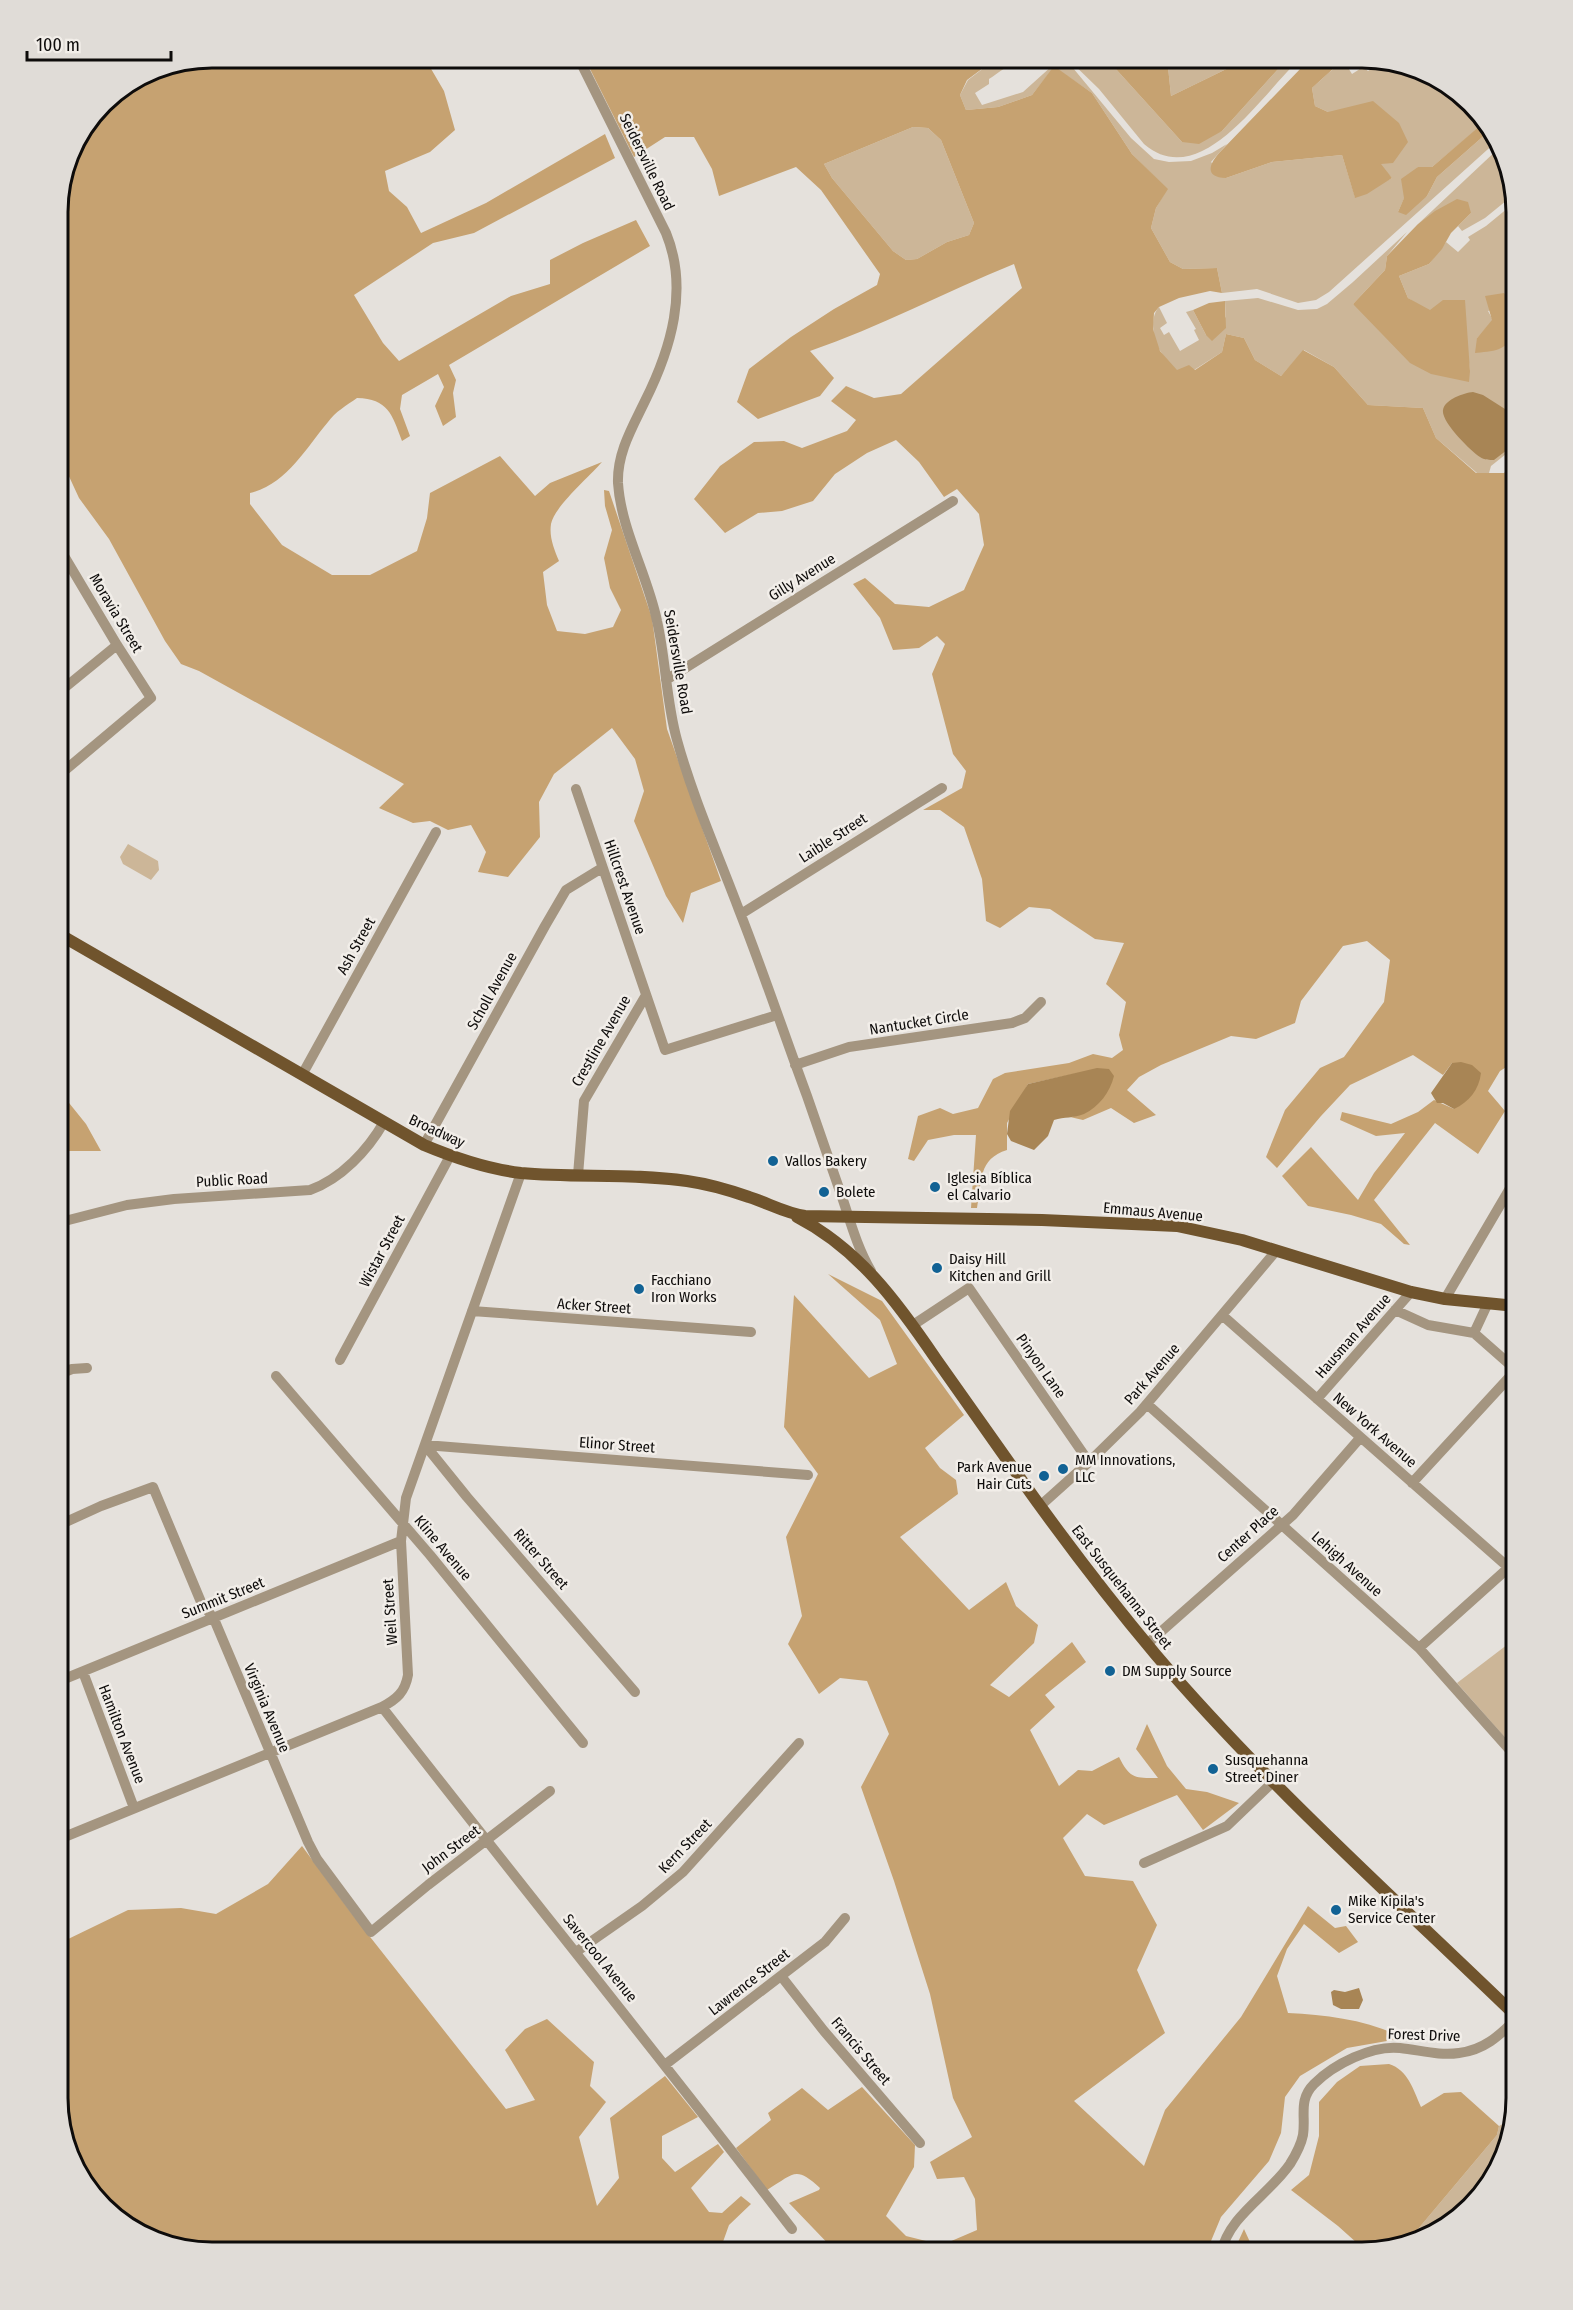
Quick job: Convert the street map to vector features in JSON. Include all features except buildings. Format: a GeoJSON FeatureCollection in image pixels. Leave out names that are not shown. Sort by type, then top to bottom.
{"type":"FeatureCollection","features":[{"type":"Feature","properties":{"kind":"main road","name":"Broadway"},"geometry":{"type":"LineString","coordinates":[[68,939],[424,1145],[450,1156],[474,1164],[520,1173],[652,1177],[688,1181],[750,1197],[783,1211],[806,1216],[849,1217]]}},
{"type":"Feature","properties":{"kind":"main road","name":"East Susquehanna Street"},"geometry":{"type":"LineString","coordinates":[[783,1211],[820,1230],[873,1274],[913,1324],[1040,1506],[1147,1644],[1211,1717],[1274,1781],[1506,2007]]}},
{"type":"Feature","properties":{"kind":"main road","name":"Emmaus Avenue"},"geometry":{"type":"LineString","coordinates":[[849,1217],[1150,1223],[1210,1232],[1411,1292],[1445,1299],[1506,1304]]}},
{"type":"Feature","properties":{"kind":"street","name":"Seidersville Road"},"geometry":{"type":"LineString","coordinates":[[584,68],[666,233],[677,271],[674,324],[670,341],[660,371],[626,440],[618,474],[621,503],[658,621],[671,714],[685,768],[741,914],[858,1247],[873,1274]]}},
{"type":"Feature","properties":{"kind":"street","name":"Gilly Avenue"},"geometry":{"type":"LineString","coordinates":[[666,680],[954,501]]}},
{"type":"Feature","properties":{"kind":"street","name":"Moravia Street"},"geometry":{"type":"LineString","coordinates":[[68,563],[151,698],[68,768]]}},
{"type":"Feature","properties":{"kind":"street"},"geometry":{"type":"LineString","coordinates":[[68,685],[117,645]]}},
{"type":"Feature","properties":{"kind":"street","name":"Laible Street"},"geometry":{"type":"LineString","coordinates":[[741,914],[942,788]]}},
{"type":"Feature","properties":{"kind":"street","name":"Hillcrest Avenue"},"geometry":{"type":"LineString","coordinates":[[576,789],[665,1050],[777,1015]]}},
{"type":"Feature","properties":{"kind":"street","name":"Ash Street"},"geometry":{"type":"LineString","coordinates":[[302,1075],[436,832]]}},
{"type":"Feature","properties":{"kind":"street","name":"Scholl Avenue"},"geometry":{"type":"LineString","coordinates":[[424,1145],[566,890],[602,868]]}},
{"type":"Feature","properties":{"kind":"street","name":"Crestline Avenue"},"geometry":{"type":"LineString","coordinates":[[578,1175],[584,1101],[646,995]]}},
{"type":"Feature","properties":{"kind":"street","name":"Nantucket Circle"},"geometry":{"type":"LineString","coordinates":[[795,1065],[849,1047],[1012,1023],[1025,1018],[1041,1002]]}},
{"type":"Feature","properties":{"kind":"street","name":"Public Road"},"geometry":{"type":"LineString","coordinates":[[68,1220],[120,1207],[174,1198],[310,1190],[318,1187],[350,1164],[372,1141],[384,1122]]}},
{"type":"Feature","properties":{"kind":"street","name":"Wistar Street"},"geometry":{"type":"LineString","coordinates":[[340,1360],[450,1156]]}},
{"type":"Feature","properties":{"kind":"street","name":"Weil Street"},"geometry":{"type":"LineString","coordinates":[[68,1835],[382,1707],[400,1696],[408,1675],[407,1618],[401,1541],[406,1498],[520,1173]]}},
{"type":"Feature","properties":{"kind":"street"},"geometry":{"type":"LineString","coordinates":[[1445,1299],[1506,1195]]}},
{"type":"Feature","properties":{"kind":"street","name":"Park Avenue"},"geometry":{"type":"LineString","coordinates":[[1040,1506],[1089,1462],[1147,1404],[1276,1251]]}},
{"type":"Feature","properties":{"kind":"street","name":"Pinyon Lane"},"geometry":{"type":"LineString","coordinates":[[913,1324],[969,1288],[1089,1462]]}},
{"type":"Feature","properties":{"kind":"street","name":"Hausman Avenue"},"geometry":{"type":"LineString","coordinates":[[1317,1399],[1411,1292]]}},
{"type":"Feature","properties":{"kind":"street"},"geometry":{"type":"LineString","coordinates":[[1474,1333],[1488,1303]]}},
{"type":"Feature","properties":{"kind":"street"},"geometry":{"type":"LineString","coordinates":[[1395,1310],[1428,1325],[1474,1333],[1506,1361]]}},
{"type":"Feature","properties":{"kind":"street","name":"Acker Street"},"geometry":{"type":"LineString","coordinates":[[472,1311],[750,1332]]}},
{"type":"Feature","properties":{"kind":"street","name":"New York Avenue"},"geometry":{"type":"LineString","coordinates":[[1222,1315],[1412,1483],[1506,1559]]}},
{"type":"Feature","properties":{"kind":"street"},"geometry":{"type":"LineString","coordinates":[[68,1371],[87,1368]]}},
{"type":"Feature","properties":{"kind":"street","name":"Kline Avenue"},"geometry":{"type":"LineString","coordinates":[[276,1376],[402,1523],[583,1743]]}},
{"type":"Feature","properties":{"kind":"street"},"geometry":{"type":"LineString","coordinates":[[1412,1483],[1506,1381]]}},
{"type":"Feature","properties":{"kind":"street","name":"Lehigh Avenue"},"geometry":{"type":"LineString","coordinates":[[1147,1404],[1419,1647],[1506,1746]]}},
{"type":"Feature","properties":{"kind":"street","name":"Center Place"},"geometry":{"type":"LineString","coordinates":[[1147,1644],[1293,1515],[1360,1438]]}},
{"type":"Feature","properties":{"kind":"street","name":"Elinor Street"},"geometry":{"type":"LineString","coordinates":[[425,1445],[808,1475]]}},
{"type":"Feature","properties":{"kind":"street","name":"Ritter Street"},"geometry":{"type":"LineString","coordinates":[[425,1445],[635,1692]]}},
{"type":"Feature","properties":{"kind":"street","name":"Virginia Avenue"},"geometry":{"type":"LineString","coordinates":[[68,1521],[153,1487],[201,1602],[214,1619],[308,1842],[317,1858],[371,1932]]}},
{"type":"Feature","properties":{"kind":"street","name":"Summit Street"},"geometry":{"type":"LineString","coordinates":[[68,1678],[401,1541]]}},
{"type":"Feature","properties":{"kind":"street"},"geometry":{"type":"LineString","coordinates":[[1419,1647],[1506,1569]]}},
{"type":"Feature","properties":{"kind":"street","name":"Hamilton Avenue"},"geometry":{"type":"LineString","coordinates":[[83,1672],[134,1808]]}},
{"type":"Feature","properties":{"kind":"street","name":"Savercool Avenue"},"geometry":{"type":"LineString","coordinates":[[382,1707],[666,2064],[792,2229]]}},
{"type":"Feature","properties":{"kind":"street","name":"Kern Street"},"geometry":{"type":"LineString","coordinates":[[576,1952],[642,1905],[683,1872],[799,1743]]}},
{"type":"Feature","properties":{"kind":"street"},"geometry":{"type":"LineString","coordinates":[[1144,1863],[1227,1826],[1274,1781]]}},
{"type":"Feature","properties":{"kind":"street","name":"John Street"},"geometry":{"type":"LineString","coordinates":[[371,1932],[550,1791]]}},
{"type":"Feature","properties":{"kind":"street","name":"Lawrence Street"},"geometry":{"type":"LineString","coordinates":[[666,2064],[825,1942],[845,1918]]}},
{"type":"Feature","properties":{"kind":"street","name":"Francis Street"},"geometry":{"type":"LineString","coordinates":[[781,1976],[824,2031],[920,2143]]}},
{"type":"Feature","properties":{"kind":"street","name":"Forest Drive"},"geometry":{"type":"LineString","coordinates":[[1224,2242],[1236,2222],[1270,2187],[1293,2158],[1303,2134],[1304,2101],[1310,2089],[1322,2077],[1358,2056],[1382,2049],[1398,2047],[1451,2054],[1474,2050],[1492,2041],[1506,2027]]}},
{"type":"Feature","properties":{"kind":"shaded area"},"geometry":{"type":"Polygon","coordinates":[[[431,68],[444,91],[455,130],[430,152],[385,171],[389,191],[407,207],[421,233],[486,203],[605,134],[615,158],[474,233],[433,243],[354,295],[383,343],[399,361],[511,296],[550,284],[550,260],[583,243],[636,220],[650,246],[449,365],[456,380],[453,393],[456,417],[443,426],[435,406],[444,387],[438,374],[402,395],[400,409],[410,436],[402,441],[392,416],[382,405],[376,401],[357,398],[331,418],[285,474],[275,482],[250,493],[250,504],[282,545],[332,575],[370,575],[417,551],[427,518],[430,493],[500,456],[535,496],[550,483],[602,462],[565,501],[551,524],[551,534],[559,561],[543,572],[547,605],[557,631],[585,634],[613,627],[621,610],[610,588],[604,558],[612,530],[605,506],[604,490],[609,491],[652,618],[667,729],[721,881],[691,893],[683,923],[666,896],[634,821],[644,791],[635,759],[612,728],[554,774],[539,802],[540,837],[508,877],[478,872],[486,852],[471,825],[448,830],[430,821],[413,823],[379,808],[404,784],[199,671],[181,664],[165,641],[109,539],[79,498],[68,474],[68,202],[70,183],[78,156],[92,131],[110,110],[131,92],[156,78],[193,69],[431,68]]]}},
{"type":"Feature","properties":{"kind":"shaded area"},"geometry":{"type":"Polygon","coordinates":[[[590,68],[983,68],[967,80],[960,95],[966,110],[998,107],[1032,95],[1052,68],[1057,68],[1092,93],[1132,154],[1168,189],[1156,208],[1151,228],[1170,262],[1183,269],[1217,268],[1222,293],[1210,291],[1179,298],[1159,307],[1154,313],[1153,329],[1160,351],[1177,370],[1189,365],[1195,370],[1222,352],[1226,334],[1244,338],[1255,360],[1281,376],[1303,350],[1334,367],[1368,405],[1423,408],[1436,438],[1476,473],[1506,471],[1506,1067],[1500,1071],[1488,1091],[1505,1111],[1478,1154],[1435,1123],[1374,1200],[1410,1245],[1404,1244],[1381,1224],[1308,1206],[1282,1176],[1311,1147],[1358,1200],[1374,1173],[1405,1133],[1376,1136],[1340,1120],[1342,1112],[1391,1124],[1418,1112],[1434,1100],[1454,1109],[1452,1063],[1443,1075],[1413,1055],[1350,1085],[1277,1168],[1266,1157],[1285,1110],[1320,1068],[1344,1057],[1384,1002],[1390,960],[1367,941],[1343,946],[1301,1001],[1295,1023],[1256,1039],[1231,1036],[1161,1065],[1139,1077],[1127,1090],[1156,1115],[1134,1123],[1111,1108],[1083,1120],[1070,1117],[1084,1113],[1097,1069],[1028,1084],[1007,1123],[1007,1150],[991,1159],[983,1172],[977,1208],[971,1208],[976,1135],[954,1135],[928,1140],[914,1161],[908,1159],[918,1116],[940,1108],[953,1114],[978,1108],[993,1079],[1005,1073],[1069,1063],[1093,1054],[1112,1058],[1123,1050],[1119,1035],[1126,1002],[1106,984],[1124,943],[1095,939],[1050,909],[1029,907],[1000,928],[986,921],[982,879],[964,827],[940,810],[923,810],[962,788],[966,771],[953,754],[932,674],[945,644],[937,636],[919,648],[893,650],[880,618],[853,584],[865,578],[895,604],[929,607],[964,590],[984,545],[979,514],[957,489],[944,497],[919,462],[896,440],[867,453],[835,474],[813,501],[782,511],[758,513],[725,533],[694,499],[720,466],[754,442],[784,441],[802,448],[847,431],[856,420],[831,401],[846,386],[874,398],[901,394],[1022,288],[1014,264],[862,331],[810,351],[834,378],[820,396],[758,419],[737,402],[749,369],[791,337],[877,285],[880,274],[821,190],[796,167],[719,196],[712,169],[694,137],[665,137],[634,157],[590,68]],[[913,127],[824,164],[832,178],[893,251],[906,260],[917,259],[947,242],[969,235],[974,223],[941,140],[928,128],[913,127]]]}},
{"type":"Feature","properties":{"kind":"shaded area"},"geometry":{"type":"Polygon","coordinates":[[[984,68],[1006,68],[989,79],[989,84],[975,93],[982,105],[1023,92],[1050,68],[1053,68],[1032,95],[998,107],[966,110],[960,95],[968,80],[984,68]]]}},
{"type":"Feature","properties":{"kind":"shaded area"},"geometry":{"type":"Polygon","coordinates":[[[1055,68],[1073,68],[1131,138],[1154,159],[1169,162],[1191,161],[1227,144],[1211,162],[1226,178],[1272,162],[1342,155],[1355,197],[1392,178],[1328,112],[1315,106],[1312,88],[1336,68],[1348,68],[1352,74],[1361,68],[1368,71],[1372,68],[1408,75],[1425,82],[1457,103],[1479,128],[1432,167],[1418,167],[1398,212],[1427,196],[1437,177],[1484,136],[1490,147],[1329,292],[1316,300],[1298,303],[1257,289],[1222,293],[1217,268],[1183,269],[1170,262],[1151,228],[1156,208],[1167,189],[1132,154],[1092,93],[1055,68]]]}},
{"type":"Feature","properties":{"kind":"shaded area"},"geometry":{"type":"Polygon","coordinates":[[[1077,68],[1115,68],[1182,142],[1222,131],[1279,68],[1291,68],[1231,131],[1210,147],[1188,156],[1166,156],[1144,144],[1099,89],[1077,68]]]}},
{"type":"Feature","properties":{"kind":"shaded area"},"geometry":{"type":"Polygon","coordinates":[[[1115,68],[1168,68],[1171,96],[1228,68],[1279,68],[1222,131],[1199,144],[1182,142],[1115,68]]]}},
{"type":"Feature","properties":{"kind":"shaded area"},"geometry":{"type":"Polygon","coordinates":[[[1168,68],[1228,68],[1171,96],[1168,68]]]}},
{"type":"Feature","properties":{"kind":"shaded area"},"geometry":{"type":"Polygon","coordinates":[[[1301,68],[1334,68],[1312,88],[1315,106],[1328,112],[1373,101],[1399,123],[1408,142],[1393,163],[1381,164],[1392,178],[1367,194],[1355,198],[1342,155],[1272,162],[1226,178],[1214,175],[1211,169],[1213,161],[1301,68]]]}},
{"type":"Feature","properties":{"kind":"shaded area"},"geometry":{"type":"Polygon","coordinates":[[[913,127],[928,128],[941,140],[974,223],[969,235],[947,242],[917,259],[906,260],[893,251],[832,178],[824,164],[913,127]]]}},
{"type":"Feature","properties":{"kind":"shaded area"},"geometry":{"type":"Polygon","coordinates":[[[1478,127],[1484,136],[1437,177],[1427,196],[1406,215],[1398,212],[1404,198],[1401,179],[1418,167],[1432,167],[1478,127]]]}},
{"type":"Feature","properties":{"kind":"shaded area"},"geometry":{"type":"Polygon","coordinates":[[[1493,153],[1501,174],[1505,202],[1485,218],[1462,231],[1458,226],[1471,213],[1417,225],[1493,153]]]}},
{"type":"Feature","properties":{"kind":"shaded area"},"geometry":{"type":"Polygon","coordinates":[[[1457,199],[1468,202],[1471,213],[1451,233],[1442,249],[1429,264],[1399,276],[1408,298],[1430,310],[1443,300],[1465,300],[1469,382],[1431,374],[1410,363],[1353,304],[1385,270],[1387,256],[1417,225],[1435,211],[1457,199]]]}},
{"type":"Feature","properties":{"kind":"shaded area"},"geometry":{"type":"Polygon","coordinates":[[[1506,210],[1506,306],[1488,311],[1493,320],[1477,338],[1506,342],[1506,454],[1491,466],[1489,473],[1477,473],[1436,438],[1423,408],[1368,405],[1334,367],[1304,350],[1281,376],[1255,360],[1244,338],[1226,334],[1222,352],[1194,370],[1177,371],[1163,355],[1156,342],[1153,323],[1159,307],[1167,323],[1160,328],[1164,335],[1169,332],[1180,351],[1199,340],[1194,330],[1196,329],[1186,312],[1193,310],[1206,335],[1226,317],[1225,301],[1258,298],[1298,310],[1317,309],[1327,304],[1353,282],[1407,232],[1387,256],[1385,270],[1353,304],[1470,371],[1466,337],[1408,298],[1399,276],[1429,264],[1446,242],[1458,252],[1470,240],[1468,237],[1506,210]]]}},
{"type":"Feature","properties":{"kind":"shaded area"},"geometry":{"type":"Polygon","coordinates":[[[1504,293],[1506,296],[1506,344],[1499,349],[1475,353],[1477,338],[1492,320],[1485,296],[1504,293]]]}},
{"type":"Feature","properties":{"kind":"shaded area"},"geometry":{"type":"Polygon","coordinates":[[[1225,301],[1226,328],[1212,341],[1206,335],[1193,310],[1209,303],[1225,301]]]}},
{"type":"Feature","properties":{"kind":"shaded area"},"geometry":{"type":"Polygon","coordinates":[[[1473,392],[1483,395],[1506,410],[1506,451],[1494,460],[1482,458],[1470,449],[1447,422],[1444,406],[1460,395],[1473,392]]]}},
{"type":"Feature","properties":{"kind":"shaded area"},"geometry":{"type":"Polygon","coordinates":[[[128,844],[158,861],[159,870],[151,880],[123,864],[120,857],[128,844]]]}},
{"type":"Feature","properties":{"kind":"shaded area"},"geometry":{"type":"Polygon","coordinates":[[[1461,1062],[1472,1065],[1481,1073],[1472,1095],[1454,1109],[1443,1103],[1437,1103],[1431,1093],[1452,1063],[1461,1062]]]}},
{"type":"Feature","properties":{"kind":"shaded area"},"geometry":{"type":"Polygon","coordinates":[[[1097,1068],[1109,1069],[1114,1076],[1107,1093],[1099,1103],[1080,1115],[1054,1120],[1048,1136],[1034,1150],[1011,1141],[1007,1134],[1010,1111],[1028,1084],[1097,1068]]]}},
{"type":"Feature","properties":{"kind":"shaded area"},"geometry":{"type":"Polygon","coordinates":[[[68,1102],[86,1124],[101,1151],[68,1151],[68,1102]]]}},
{"type":"Feature","properties":{"kind":"shaded area"},"geometry":{"type":"Polygon","coordinates":[[[828,1274],[882,1301],[964,1415],[925,1448],[940,1468],[956,1480],[958,1494],[900,1537],[969,1610],[1006,1582],[1016,1606],[1038,1625],[1034,1643],[990,1685],[1009,1697],[1072,1642],[1086,1662],[1045,1695],[1055,1707],[1030,1730],[1059,1786],[1078,1770],[1092,1771],[1119,1757],[1126,1770],[1134,1776],[1158,1778],[1136,1749],[1147,1724],[1167,1766],[1186,1789],[1207,1792],[1239,1803],[1203,1830],[1177,1795],[1104,1825],[1087,1814],[1063,1838],[1085,1876],[1133,1881],[1157,1925],[1137,1970],[1165,2033],[1074,2101],[1144,2166],[1165,2110],[1241,2017],[1308,1906],[1335,1928],[1346,1926],[1358,1942],[1339,1953],[1304,1924],[1287,1949],[1277,1976],[1288,2013],[1348,2020],[1376,2027],[1404,2038],[1347,2048],[1300,2076],[1285,2097],[1281,2133],[1269,2161],[1221,2217],[1211,2242],[949,2242],[977,2230],[975,2199],[964,2177],[937,2179],[930,2162],[972,2137],[953,2098],[930,1994],[861,1787],[889,1734],[867,1681],[840,1678],[819,1694],[788,1644],[802,1616],[786,1537],[818,1474],[784,1427],[794,1295],[869,1378],[897,1364],[880,1320],[828,1274]]]}},
{"type":"Feature","properties":{"kind":"shaded area"},"geometry":{"type":"Polygon","coordinates":[[[1506,1646],[1506,1739],[1457,1683],[1506,1646]]]}},
{"type":"Feature","properties":{"kind":"shaded area"},"geometry":{"type":"Polygon","coordinates":[[[302,1846],[352,1914],[506,2109],[535,2100],[505,2050],[525,2029],[547,2019],[594,2062],[590,2086],[606,2102],[579,2137],[597,2206],[619,2178],[610,2118],[665,2076],[698,2117],[662,2136],[662,2158],[675,2172],[718,2144],[724,2152],[691,2188],[709,2212],[722,2213],[741,2196],[751,2204],[729,2225],[723,2242],[202,2242],[165,2235],[131,2218],[103,2194],[92,2179],[78,2154],[72,2136],[68,2099],[68,1939],[128,1910],[181,1908],[216,1914],[268,1884],[302,1846]]]}},
{"type":"Feature","properties":{"kind":"shaded area"},"geometry":{"type":"Polygon","coordinates":[[[1359,1988],[1363,2000],[1359,2009],[1341,2009],[1333,2005],[1331,1992],[1334,1990],[1345,1992],[1359,1988]]]}},
{"type":"Feature","properties":{"kind":"shaded area"},"geometry":{"type":"Polygon","coordinates":[[[1389,2064],[1396,2067],[1405,2075],[1421,2107],[1444,2093],[1461,2092],[1499,2126],[1497,2135],[1415,2233],[1399,2238],[1356,2242],[1291,2190],[1309,2175],[1319,2136],[1319,2102],[1337,2082],[1360,2066],[1389,2064]]]}},
{"type":"Feature","properties":{"kind":"shaded area"},"geometry":{"type":"Polygon","coordinates":[[[862,2087],[915,2145],[914,2167],[886,2216],[906,2236],[930,2242],[826,2242],[789,2203],[820,2188],[805,2176],[794,2174],[767,2190],[736,2148],[771,2120],[768,2113],[802,2088],[828,2110],[862,2087]]]}},
{"type":"Feature","properties":{"kind":"shaded area"},"geometry":{"type":"Polygon","coordinates":[[[1503,2124],[1495,2154],[1476,2186],[1449,2213],[1415,2233],[1497,2135],[1499,2126],[1503,2124]]]}},
{"type":"Feature","properties":{"kind":"shaded area"},"geometry":{"type":"Polygon","coordinates":[[[1244,2229],[1250,2242],[1238,2242],[1244,2229]]]}},
{"type":"Feature","properties":{"kind":"place","name":"Vallos Bakery"},"geometry":{"type":"Point","coordinates":[773,1161]}},
{"type":"Feature","properties":{"kind":"place","name":"Iglesia Bíblica el Calvario"},"geometry":{"type":"Point","coordinates":[935,1187]}},
{"type":"Feature","properties":{"kind":"place","name":"Bolete"},"geometry":{"type":"Point","coordinates":[824,1192]}},
{"type":"Feature","properties":{"kind":"place","name":"Daisy Hill Kitchen and Grill"},"geometry":{"type":"Point","coordinates":[937,1268]}},
{"type":"Feature","properties":{"kind":"place","name":"Facchiano Iron Works"},"geometry":{"type":"Point","coordinates":[639,1289]}},
{"type":"Feature","properties":{"kind":"place","name":"MM Innovations, LLC"},"geometry":{"type":"Point","coordinates":[1063,1469]}},
{"type":"Feature","properties":{"kind":"place","name":"Park Avenue Hair Cuts"},"geometry":{"type":"Point","coordinates":[1044,1476]}},
{"type":"Feature","properties":{"kind":"place","name":"DM Supply Source"},"geometry":{"type":"Point","coordinates":[1110,1671]}},
{"type":"Feature","properties":{"kind":"place","name":"Susquehanna Street Diner"},"geometry":{"type":"Point","coordinates":[1213,1769]}},
{"type":"Feature","properties":{"kind":"place","name":"Mike Kipila's Service Center"},"geometry":{"type":"Point","coordinates":[1336,1910]}}]}
